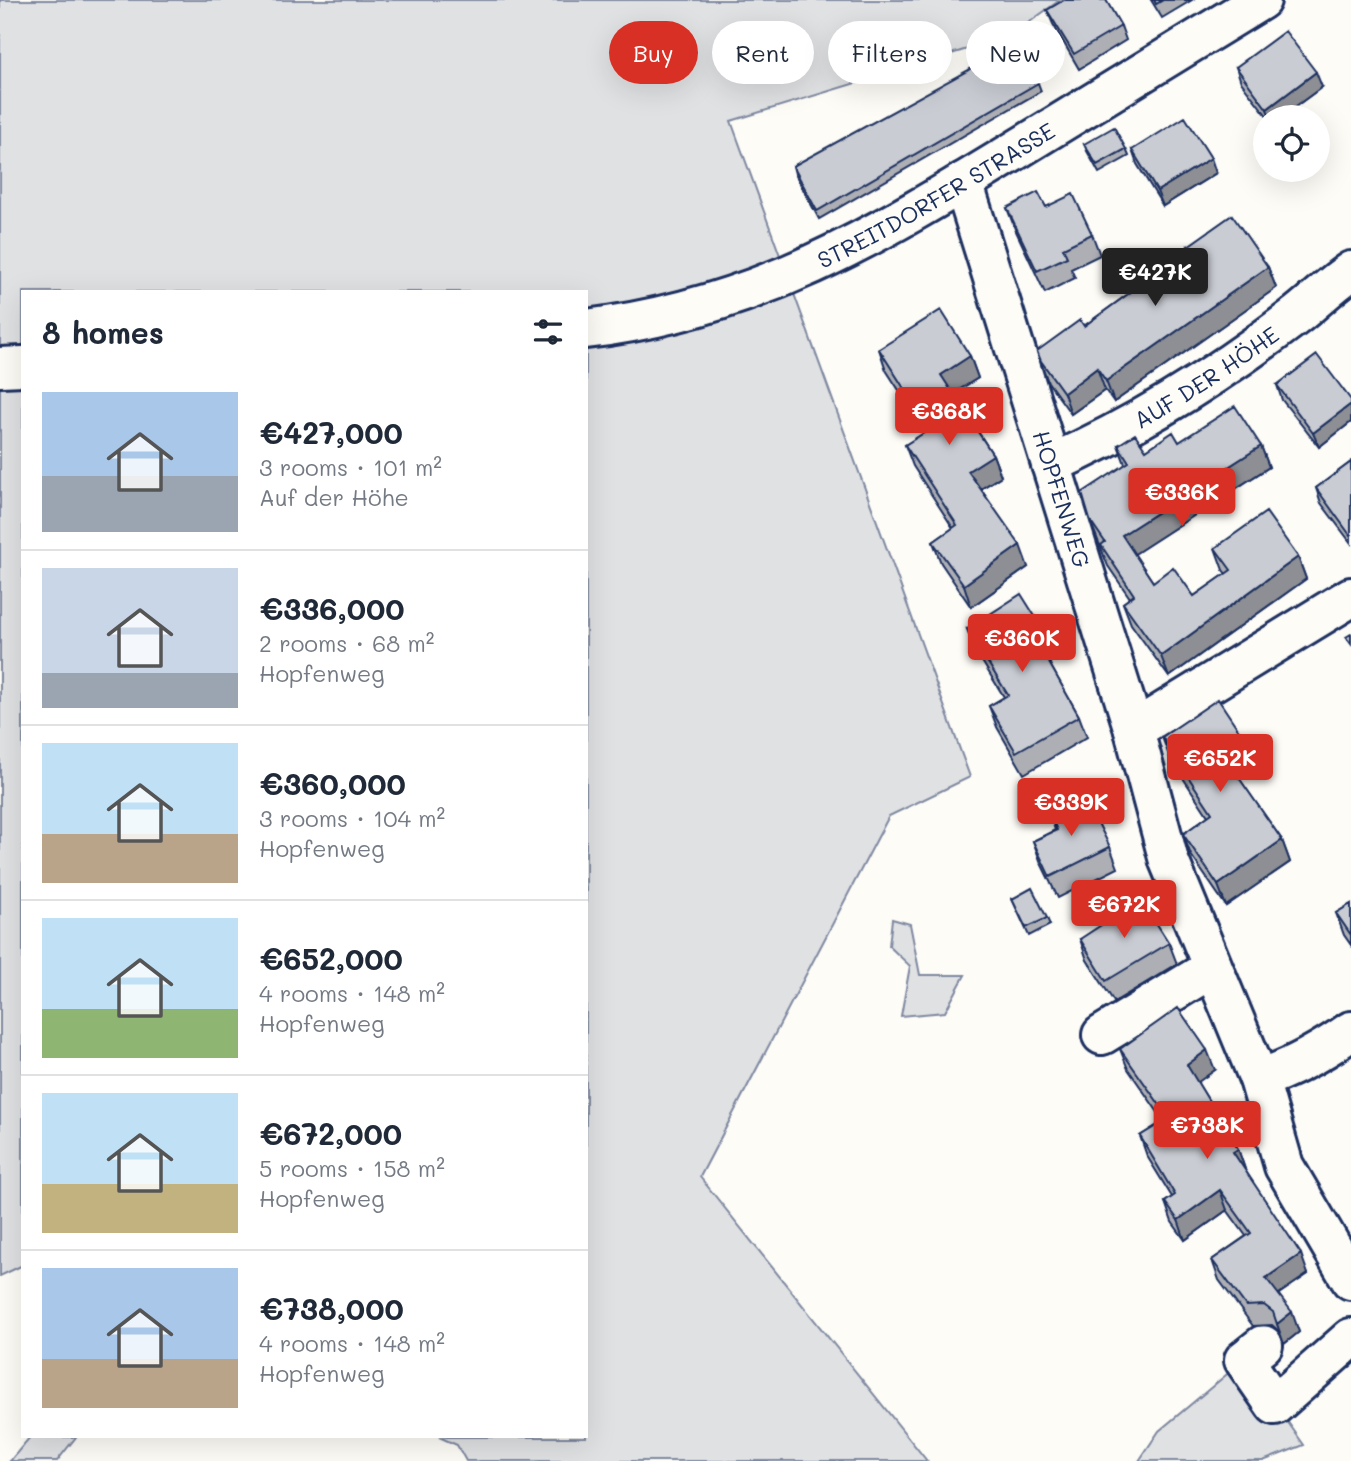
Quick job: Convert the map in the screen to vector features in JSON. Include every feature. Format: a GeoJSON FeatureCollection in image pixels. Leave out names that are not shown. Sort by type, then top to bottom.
{"type":"FeatureCollection","features":[{"type":"Feature","properties":{"kind":"street","name":"STREITDORFER STRASSE"},"geometry":{"type":"LineString","coordinates":[[588,330],[641,323],[707,306],[769,284],[849,248],[963,183],[1261,0]]}},
{"type":"Feature","properties":{"kind":"street","name":"HOPFENWEG"},"geometry":{"type":"LineString","coordinates":[[963,183],[1134,730],[1170,861],[1259,1079],[1269,1124],[1284,1166],[1351,1280]]}},
{"type":"Feature","properties":{"kind":"street","name":"AUF DER HÖHE"},"geometry":{"type":"LineString","coordinates":[[1051,464],[1125,429],[1201,383],[1293,318],[1351,271]]}},
{"type":"Feature","properties":{"kind":"street"},"geometry":{"type":"LineString","coordinates":[[0,367],[21,366]]}},
{"type":"Feature","properties":{"kind":"street"},"geometry":{"type":"LineString","coordinates":[[1134,730],[1351,597]]}},
{"type":"Feature","properties":{"kind":"street"},"geometry":{"type":"LineString","coordinates":[[1101,1035],[1212,968]]}},
{"type":"Feature","properties":{"kind":"street"},"geometry":{"type":"LineString","coordinates":[[1259,1079],[1310,1058],[1351,1031]]}},
{"type":"Feature","properties":{"kind":"street"},"geometry":{"type":"LineString","coordinates":[[1263,1345],[1244,1360],[1275,1405],[1351,1338]]}},
{"type":"Feature","properties":{"kind":"shaded area"},"geometry":{"type":"Polygon","coordinates":[[[0,0],[1060,0],[1031,21],[966,21],[966,49],[952,54],[952,21],[828,21],[828,84],[852,84],[731,121],[970,777],[889,816],[700,1177],[927,1461],[466,1461],[457,1445],[441,1438],[588,1438],[588,290],[21,290],[21,1266],[0,1276],[0,0]]]}},
{"type":"Feature","properties":{"kind":"shaded area"},"geometry":{"type":"Polygon","coordinates":[[[892,919],[910,924],[920,975],[965,975],[945,1012],[901,1016],[910,966],[889,946],[892,919]]]}},
{"type":"Feature","properties":{"kind":"shaded area"},"geometry":{"type":"Polygon","coordinates":[[[1244,1360],[1304,1445],[1263,1461],[1139,1461],[1159,1431],[1244,1360]]]}},
{"type":"Feature","properties":{"kind":"shaded area"},"geometry":{"type":"Polygon","coordinates":[[[29,1438],[75,1438],[57,1461],[10,1461],[29,1438]]]}},
{"type":"Feature","properties":{"kind":"building"},"geometry":{"type":"Polygon","coordinates":[[[1064,0],[1106,0],[1121,26],[1074,54],[1065,39],[1065,21],[1054,21],[1047,10],[1064,0]]]}},
{"type":"Feature","properties":{"kind":"building"},"geometry":{"type":"Polygon","coordinates":[[[1285,31],[1316,72],[1272,105],[1264,105],[1236,67],[1285,31]]]}},
{"type":"Feature","properties":{"kind":"building"},"geometry":{"type":"Polygon","coordinates":[[[966,72],[966,84],[1036,84],[817,211],[793,166],[943,84],[952,84],[952,79],[966,72]]]}},
{"type":"Feature","properties":{"kind":"building"},"geometry":{"type":"Polygon","coordinates":[[[1185,117],[1211,158],[1157,191],[1132,150],[1185,117]]]}},
{"type":"Feature","properties":{"kind":"building"},"geometry":{"type":"Polygon","coordinates":[[[1114,127],[1126,149],[1097,165],[1084,144],[1114,127]]]}},
{"type":"Feature","properties":{"kind":"building"},"geometry":{"type":"Polygon","coordinates":[[[1038,192],[1046,207],[1073,194],[1092,234],[1063,248],[1067,257],[1037,271],[1007,208],[1038,192]]]}},
{"type":"Feature","properties":{"kind":"building"},"geometry":{"type":"Polygon","coordinates":[[[1232,215],[1268,267],[1106,381],[1097,368],[1064,393],[1037,351],[1080,320],[1084,326],[1232,215]]]}},
{"type":"Feature","properties":{"kind":"building"},"geometry":{"type":"Polygon","coordinates":[[[941,310],[970,356],[941,375],[993,455],[968,471],[1020,545],[964,585],[933,542],[957,525],[905,445],[930,429],[879,349],[941,310]]]}},
{"type":"Feature","properties":{"kind":"building"},"geometry":{"type":"Polygon","coordinates":[[[1317,355],[1351,400],[1351,404],[1313,433],[1277,385],[1317,355]]]}},
{"type":"Feature","properties":{"kind":"building"},"geometry":{"type":"Polygon","coordinates":[[[1235,406],[1261,446],[1122,535],[1153,582],[1173,567],[1194,596],[1231,570],[1215,548],[1266,512],[1298,557],[1161,656],[1123,603],[1134,595],[1101,545],[1105,542],[1090,520],[1082,493],[1129,462],[1118,445],[1135,434],[1146,450],[1173,432],[1179,442],[1235,406]]]}},
{"type":"Feature","properties":{"kind":"building"},"geometry":{"type":"Polygon","coordinates":[[[1351,462],[1351,534],[1350,535],[1316,488],[1351,462]]]}},
{"type":"Feature","properties":{"kind":"building"},"geometry":{"type":"Polygon","coordinates":[[[1021,594],[1048,637],[1038,643],[1079,716],[1016,752],[989,706],[1008,695],[967,629],[1021,594]]]}},
{"type":"Feature","properties":{"kind":"building"},"geometry":{"type":"Polygon","coordinates":[[[1218,699],[1248,744],[1226,759],[1282,840],[1218,885],[1183,834],[1212,813],[1162,737],[1218,699]]]}},
{"type":"Feature","properties":{"kind":"building"},"geometry":{"type":"Polygon","coordinates":[[[1085,797],[1110,847],[1050,877],[1033,841],[1057,830],[1050,815],[1085,797]]]}},
{"type":"Feature","properties":{"kind":"building"},"geometry":{"type":"Polygon","coordinates":[[[1032,888],[1047,918],[1026,928],[1012,899],[1032,888]]]}},
{"type":"Feature","properties":{"kind":"building"},"geometry":{"type":"Polygon","coordinates":[[[1141,899],[1169,943],[1106,981],[1080,939],[1141,899]]]}},
{"type":"Feature","properties":{"kind":"building"},"geometry":{"type":"Polygon","coordinates":[[[1351,904],[1351,935],[1336,913],[1351,904]]]}},
{"type":"Feature","properties":{"kind":"building"},"geometry":{"type":"Polygon","coordinates":[[[1178,1008],[1207,1050],[1187,1065],[1238,1149],[1233,1152],[1301,1254],[1266,1278],[1292,1312],[1277,1324],[1273,1312],[1264,1305],[1246,1306],[1212,1260],[1251,1233],[1220,1190],[1178,1220],[1165,1202],[1175,1195],[1140,1136],[1169,1118],[1120,1049],[1178,1008]]]}}]}
